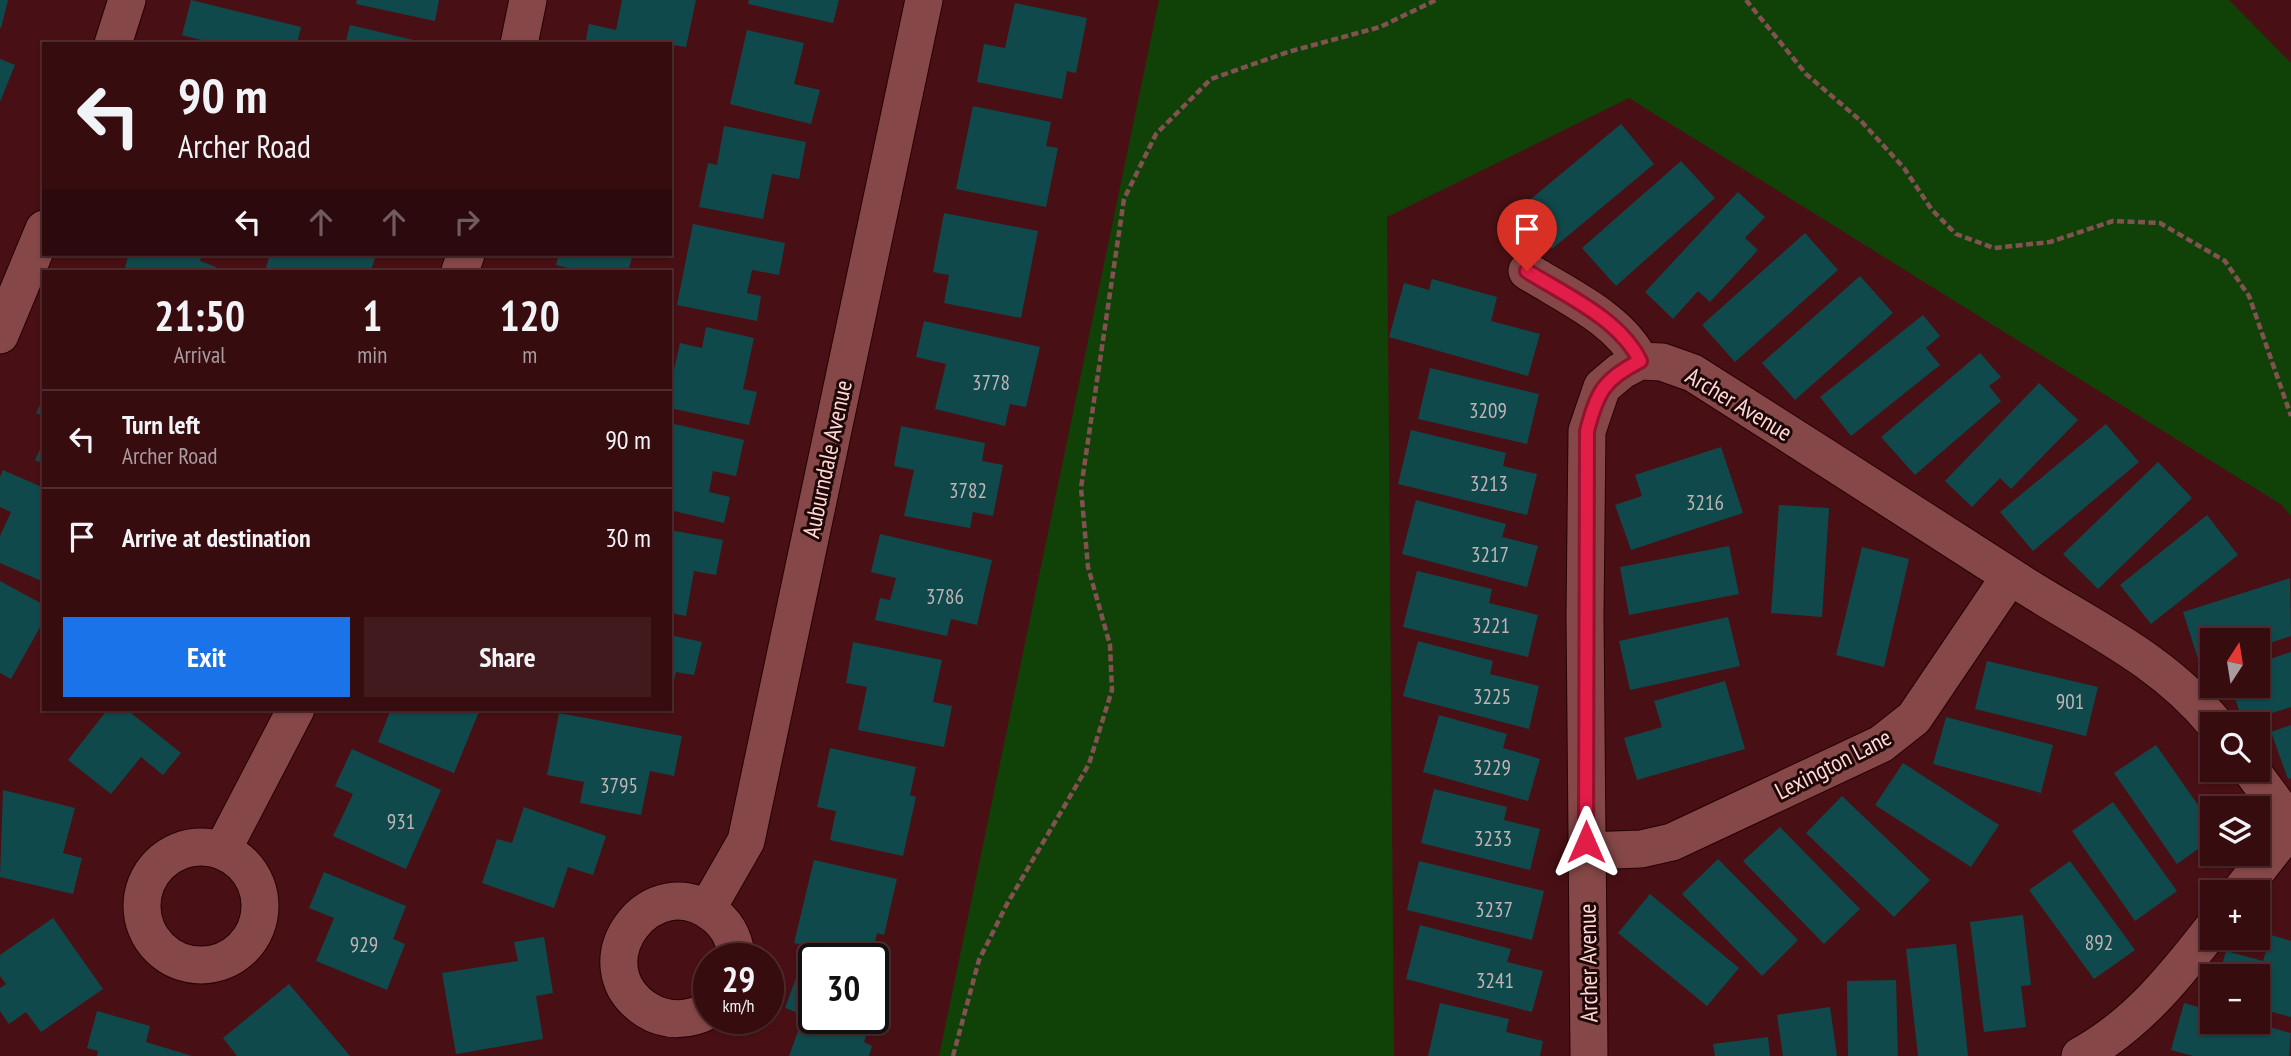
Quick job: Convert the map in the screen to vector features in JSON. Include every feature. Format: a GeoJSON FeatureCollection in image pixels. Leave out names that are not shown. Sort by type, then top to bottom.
{"type":"FeatureCollection","features":[{"type":"Feature","properties":{"kind":"street"},"geometry":{"type":"LineString","coordinates":[[114,42],[127,0]]}},
{"type":"Feature","properties":{"kind":"street"},"geometry":{"type":"LineString","coordinates":[[519,42],[528,0]]}},
{"type":"Feature","properties":{"kind":"street","name":"Auburndale Avenue"},"geometry":{"type":"LineString","coordinates":[[707,909],[746,841],[924,0]]}},
{"type":"Feature","properties":{"kind":"street"},"geometry":{"type":"LineString","coordinates":[[0,335],[42,234]]}},
{"type":"Feature","properties":{"kind":"street"},"geometry":{"type":"LineString","coordinates":[[1527,271],[1606,322],[1632,343],[1640,361]]}},
{"type":"Feature","properties":{"kind":"street","name":"Archer Avenue"},"geometry":{"type":"LineString","coordinates":[[1589,1056],[1586,851],[1587,431],[1602,387],[1621,371],[1640,361],[1662,362],[1693,373],[2010,576],[2144,656],[2169,675],[2204,712]]}},
{"type":"Feature","properties":{"kind":"street","name":"Lexington Lane"},"geometry":{"type":"LineString","coordinates":[[1586,851],[1642,849],[1672,842],[1881,744],[1914,718],[2010,576]]}},
{"type":"Feature","properties":{"kind":"street"},"geometry":{"type":"LineString","coordinates":[[222,851],[295,711]]}},
{"type":"Feature","properties":{"kind":"street"},"geometry":{"type":"LineString","coordinates":[[2250,880],[2291,826],[2260,782]]}},
{"type":"Feature","properties":{"kind":"street"},"geometry":{"type":"LineString","coordinates":[[693,1016],[684,1019],[666,1018],[649,1011],[633,998],[622,981],[619,960],[622,940],[632,922],[648,909],[667,902],[688,902],[707,909],[721,921],[732,936],[733,943]]}},
{"type":"Feature","properties":{"kind":"street"},"geometry":{"type":"LineString","coordinates":[[2080,1056],[2123,1028],[2166,988],[2200,944]]}},
{"type":"Feature","properties":{"kind":"path"},"geometry":{"type":"LineString","coordinates":[[953,1056],[979,960],[1007,904],[1089,764],[1112,690],[1110,645],[1088,567],[1081,488],[1124,200],[1156,134],[1211,79],[1288,52],[1380,27],[1436,0]]}},
{"type":"Feature","properties":{"kind":"path"},"geometry":{"type":"LineString","coordinates":[[1746,0],[1806,74],[1861,121],[1904,168],[1932,210],[1956,234],[1994,248],[2050,242],[2113,221],[2160,223],[2225,261],[2249,296],[2291,416]]}},
{"type":"Feature","properties":{"kind":"green space"},"geometry":{"type":"Polygon","coordinates":[[[1159,0],[2229,0],[2291,63],[2291,516],[2282,505],[1629,98],[1387,217],[1394,1056],[939,1056],[1159,0]]]}},
{"type":"Feature","properties":{"kind":"building"},"geometry":{"type":"Polygon","coordinates":[[[0,0],[8,0],[1,28],[0,28],[0,0]]]}},
{"type":"Feature","properties":{"kind":"building"},"geometry":{"type":"Polygon","coordinates":[[[191,0],[301,27],[297,42],[200,42],[182,35],[191,0]]]}},
{"type":"Feature","properties":{"kind":"building"},"geometry":{"type":"Polygon","coordinates":[[[357,0],[439,0],[435,21],[356,4],[357,0]]]}},
{"type":"Feature","properties":{"kind":"building"},"geometry":{"type":"Polygon","coordinates":[[[622,0],[696,0],[686,47],[673,45],[672,53],[672,42],[585,42],[589,24],[616,30],[622,0]]]}},
{"type":"Feature","properties":{"kind":"building"},"geometry":{"type":"Polygon","coordinates":[[[749,0],[839,0],[833,23],[748,4],[749,0]]]}},
{"type":"Feature","properties":{"kind":"building"},"geometry":{"type":"Polygon","coordinates":[[[1015,3],[1087,18],[1076,73],[1067,71],[1062,99],[977,82],[984,44],[1005,48],[1015,3]]]}},
{"type":"Feature","properties":{"kind":"building"},"geometry":{"type":"Polygon","coordinates":[[[350,25],[422,42],[346,42],[350,25]]]}},
{"type":"Feature","properties":{"kind":"building"},"geometry":{"type":"Polygon","coordinates":[[[747,30],[804,43],[794,84],[820,90],[811,124],[730,104],[747,30]]]}},
{"type":"Feature","properties":{"kind":"building"},"geometry":{"type":"Polygon","coordinates":[[[0,59],[15,65],[0,102],[0,59]]]}},
{"type":"Feature","properties":{"kind":"building"},"geometry":{"type":"Polygon","coordinates":[[[973,106],[1051,122],[1046,146],[1058,148],[1046,207],[956,189],[973,106]]]}},
{"type":"Feature","properties":{"kind":"building"},"geometry":{"type":"Polygon","coordinates":[[[1621,124],[1654,164],[1552,249],[1519,209],[1621,124]]]}},
{"type":"Feature","properties":{"kind":"building"},"geometry":{"type":"Polygon","coordinates":[[[724,126],[806,142],[799,179],[772,174],[763,219],[699,207],[708,163],[717,165],[724,126]]]}},
{"type":"Feature","properties":{"kind":"building"},"geometry":{"type":"Polygon","coordinates":[[[1681,161],[1715,198],[1616,286],[1582,248],[1681,161]]]}},
{"type":"Feature","properties":{"kind":"building"},"geometry":{"type":"Polygon","coordinates":[[[1738,192],[1765,217],[1745,238],[1758,250],[1710,302],[1698,291],[1673,319],[1645,292],[1738,192]]]}},
{"type":"Feature","properties":{"kind":"building"},"geometry":{"type":"Polygon","coordinates":[[[944,213],[1038,231],[1021,318],[944,303],[949,275],[933,272],[944,213]]]}},
{"type":"Feature","properties":{"kind":"building"},"geometry":{"type":"Polygon","coordinates":[[[693,224],[785,243],[779,275],[752,270],[747,293],[761,296],[757,321],[677,305],[693,224]]]}},
{"type":"Feature","properties":{"kind":"building"},"geometry":{"type":"Polygon","coordinates":[[[1805,233],[1838,270],[1735,362],[1702,325],[1805,233]]]}},
{"type":"Feature","properties":{"kind":"building"},"geometry":{"type":"Polygon","coordinates":[[[128,256],[201,256],[200,261],[216,267],[215,270],[124,270],[128,256]]]}},
{"type":"Feature","properties":{"kind":"building"},"geometry":{"type":"Polygon","coordinates":[[[269,256],[375,256],[371,270],[265,270],[269,256]]]}},
{"type":"Feature","properties":{"kind":"building"},"geometry":{"type":"Polygon","coordinates":[[[558,256],[632,256],[628,270],[577,270],[556,265],[558,256]]]}},
{"type":"Feature","properties":{"kind":"building"},"geometry":{"type":"Polygon","coordinates":[[[1860,276],[1893,313],[1795,400],[1762,363],[1860,276]]]}},
{"type":"Feature","properties":{"kind":"building"},"geometry":{"type":"Polygon","coordinates":[[[1432,279],[1497,297],[1491,321],[1540,334],[1528,376],[1389,337],[1404,283],[1429,290],[1432,279]]]}},
{"type":"Feature","properties":{"kind":"building"},"geometry":{"type":"Polygon","coordinates":[[[1923,315],[1940,336],[1926,348],[1940,365],[1851,436],[1820,397],[1923,315]]]}},
{"type":"Feature","properties":{"kind":"building"},"geometry":{"type":"Polygon","coordinates":[[[924,321],[1040,347],[1026,407],[1010,404],[1005,426],[935,409],[946,364],[916,357],[924,321]]]}},
{"type":"Feature","properties":{"kind":"building"},"geometry":{"type":"Polygon","coordinates":[[[706,327],[754,338],[743,389],[757,392],[749,425],[672,408],[672,379],[680,343],[702,348],[706,327]]]}},
{"type":"Feature","properties":{"kind":"building"},"geometry":{"type":"Polygon","coordinates":[[[1980,353],[2001,377],[1989,386],[2001,401],[1915,475],[1881,437],[1980,353]]]}},
{"type":"Feature","properties":{"kind":"building"},"geometry":{"type":"Polygon","coordinates":[[[1430,368],[1539,394],[1527,444],[1418,419],[1430,368]]]}},
{"type":"Feature","properties":{"kind":"building"},"geometry":{"type":"Polygon","coordinates":[[[2039,383],[2078,420],[2011,489],[2000,478],[1972,507],[1945,481],[2039,383]]]}},
{"type":"Feature","properties":{"kind":"building"},"geometry":{"type":"Polygon","coordinates":[[[42,401],[42,415],[36,413],[42,401]]]}},
{"type":"Feature","properties":{"kind":"building"},"geometry":{"type":"Polygon","coordinates":[[[672,423],[744,440],[736,476],[713,471],[709,492],[730,497],[724,523],[672,510],[672,423]]]}},
{"type":"Feature","properties":{"kind":"building"},"geometry":{"type":"Polygon","coordinates":[[[2106,424],[2139,462],[2033,551],[2000,512],[2106,424]]]}},
{"type":"Feature","properties":{"kind":"building"},"geometry":{"type":"Polygon","coordinates":[[[901,426],[985,443],[982,461],[1003,465],[993,516],[973,512],[970,528],[904,516],[914,470],[894,466],[901,426]]]}},
{"type":"Feature","properties":{"kind":"building"},"geometry":{"type":"Polygon","coordinates":[[[1411,430],[1506,453],[1503,466],[1537,474],[1527,515],[1398,484],[1411,430]]]}},
{"type":"Feature","properties":{"kind":"building"},"geometry":{"type":"Polygon","coordinates":[[[42,445],[42,463],[35,460],[42,445]]]}},
{"type":"Feature","properties":{"kind":"building"},"geometry":{"type":"Polygon","coordinates":[[[1721,447],[1743,513],[1631,550],[1615,505],[1642,496],[1635,475],[1721,447]]]}},
{"type":"Feature","properties":{"kind":"building"},"geometry":{"type":"Polygon","coordinates":[[[2158,462],[2192,498],[2098,589],[2063,554],[2158,462]]]}},
{"type":"Feature","properties":{"kind":"building"},"geometry":{"type":"Polygon","coordinates":[[[3,470],[42,487],[42,581],[0,563],[0,536],[11,512],[0,507],[0,477],[3,470]]]}},
{"type":"Feature","properties":{"kind":"building"},"geometry":{"type":"Polygon","coordinates":[[[1416,500],[1506,524],[1502,537],[1538,546],[1527,587],[1402,554],[1416,500]]]}},
{"type":"Feature","properties":{"kind":"building"},"geometry":{"type":"Polygon","coordinates":[[[1779,505],[1829,508],[1822,617],[1771,613],[1779,505]]]}},
{"type":"Feature","properties":{"kind":"building"},"geometry":{"type":"Polygon","coordinates":[[[2207,515],[2238,555],[2151,624],[2120,585],[2207,515]]]}},
{"type":"Feature","properties":{"kind":"building"},"geometry":{"type":"Polygon","coordinates":[[[672,530],[723,540],[716,575],[694,571],[686,616],[672,613],[672,530]]]}},
{"type":"Feature","properties":{"kind":"building"},"geometry":{"type":"Polygon","coordinates":[[[880,534],[992,560],[977,625],[951,619],[947,636],[875,620],[880,598],[890,600],[896,578],[871,572],[880,534]]]}},
{"type":"Feature","properties":{"kind":"building"},"geometry":{"type":"Polygon","coordinates":[[[1729,546],[1739,594],[1629,615],[1620,567],[1729,546]]]}},
{"type":"Feature","properties":{"kind":"building"},"geometry":{"type":"Polygon","coordinates":[[[1862,547],[1909,559],[1884,667],[1836,655],[1862,547]]]}},
{"type":"Feature","properties":{"kind":"building"},"geometry":{"type":"Polygon","coordinates":[[[1417,571],[1492,589],[1489,603],[1538,615],[1528,657],[1403,627],[1417,571]]]}},
{"type":"Feature","properties":{"kind":"building"},"geometry":{"type":"Polygon","coordinates":[[[2290,578],[2291,636],[2270,643],[2270,628],[2200,628],[2200,665],[2183,612],[2290,578]]]}},
{"type":"Feature","properties":{"kind":"building"},"geometry":{"type":"Polygon","coordinates":[[[0,581],[42,604],[42,624],[11,679],[0,673],[0,581]]]}},
{"type":"Feature","properties":{"kind":"building"},"geometry":{"type":"Polygon","coordinates":[[[1728,617],[1740,666],[1630,690],[1619,641],[1728,617]]]}},
{"type":"Feature","properties":{"kind":"building"},"geometry":{"type":"Polygon","coordinates":[[[672,635],[702,642],[694,675],[676,672],[672,688],[672,635]]]}},
{"type":"Feature","properties":{"kind":"building"},"geometry":{"type":"Polygon","coordinates":[[[1418,641],[1493,661],[1490,674],[1539,686],[1529,729],[1403,696],[1418,641]]]}},
{"type":"Feature","properties":{"kind":"building"},"geometry":{"type":"Polygon","coordinates":[[[853,642],[942,660],[933,702],[952,706],[944,747],[858,730],[867,687],[846,683],[853,642]]]}},
{"type":"Feature","properties":{"kind":"building"},"geometry":{"type":"Polygon","coordinates":[[[2291,652],[2291,707],[2270,714],[2240,712],[2235,698],[2270,698],[2270,659],[2291,652]]]}},
{"type":"Feature","properties":{"kind":"building"},"geometry":{"type":"Polygon","coordinates":[[[1987,661],[2098,687],[2086,736],[1975,709],[1987,661]]]}},
{"type":"Feature","properties":{"kind":"building"},"geometry":{"type":"Polygon","coordinates":[[[1725,681],[1745,749],[1637,780],[1624,738],[1662,727],[1654,701],[1725,681]]]}},
{"type":"Feature","properties":{"kind":"building"},"geometry":{"type":"Polygon","coordinates":[[[106,711],[128,711],[181,753],[163,775],[141,757],[111,794],[68,760],[106,711]]]}},
{"type":"Feature","properties":{"kind":"building"},"geometry":{"type":"Polygon","coordinates":[[[390,711],[479,711],[454,773],[378,742],[390,711]]]}},
{"type":"Feature","properties":{"kind":"building"},"geometry":{"type":"Polygon","coordinates":[[[559,713],[682,736],[674,776],[650,771],[641,815],[580,803],[584,782],[547,775],[559,713]]]}},
{"type":"Feature","properties":{"kind":"building"},"geometry":{"type":"Polygon","coordinates":[[[1439,715],[1507,734],[1503,748],[1540,759],[1528,801],[1423,772],[1439,715]]]}},
{"type":"Feature","properties":{"kind":"building"},"geometry":{"type":"Polygon","coordinates":[[[1946,717],[2053,745],[2041,793],[1933,764],[1946,717]]]}},
{"type":"Feature","properties":{"kind":"building"},"geometry":{"type":"Polygon","coordinates":[[[2291,725],[2291,778],[2288,779],[2271,732],[2291,725]]]}},
{"type":"Feature","properties":{"kind":"building"},"geometry":{"type":"Polygon","coordinates":[[[2156,745],[2200,808],[2200,848],[2177,864],[2114,773],[2156,745]]]}},
{"type":"Feature","properties":{"kind":"building"},"geometry":{"type":"Polygon","coordinates":[[[830,748],[916,767],[910,795],[916,797],[903,856],[830,840],[836,811],[817,807],[830,748]]]}},
{"type":"Feature","properties":{"kind":"building"},"geometry":{"type":"Polygon","coordinates":[[[352,749],[441,790],[406,869],[333,836],[353,794],[335,786],[352,749]]]}},
{"type":"Feature","properties":{"kind":"building"},"geometry":{"type":"Polygon","coordinates":[[[1903,763],[1999,825],[1971,867],[1875,805],[1903,763]]]}},
{"type":"Feature","properties":{"kind":"building"},"geometry":{"type":"Polygon","coordinates":[[[1434,789],[1507,807],[1504,820],[1540,829],[1530,870],[1421,843],[1434,789]]]}},
{"type":"Feature","properties":{"kind":"building"},"geometry":{"type":"Polygon","coordinates":[[[3,790],[75,808],[63,853],[82,858],[73,894],[0,877],[3,790]]]}},
{"type":"Feature","properties":{"kind":"building"},"geometry":{"type":"Polygon","coordinates":[[[1842,796],[1930,880],[1894,917],[1806,833],[1842,796]]]}},
{"type":"Feature","properties":{"kind":"building"},"geometry":{"type":"Polygon","coordinates":[[[2113,802],[2177,891],[2135,921],[2072,831],[2113,802]]]}},
{"type":"Feature","properties":{"kind":"building"},"geometry":{"type":"Polygon","coordinates":[[[524,807],[606,836],[593,875],[568,867],[554,908],[482,883],[497,839],[512,843],[524,807]]]}},
{"type":"Feature","properties":{"kind":"building"},"geometry":{"type":"Polygon","coordinates":[[[1780,827],[1860,909],[1824,944],[1743,861],[1780,827]]]}},
{"type":"Feature","properties":{"kind":"building"},"geometry":{"type":"Polygon","coordinates":[[[1718,859],[1798,940],[1762,976],[1682,894],[1718,859]]]}},
{"type":"Feature","properties":{"kind":"building"},"geometry":{"type":"Polygon","coordinates":[[[814,860],[897,879],[884,935],[877,933],[875,943],[794,943],[814,860]]]}},
{"type":"Feature","properties":{"kind":"building"},"geometry":{"type":"Polygon","coordinates":[[[1419,861],[1544,891],[1532,940],[1407,910],[1419,861]]]}},
{"type":"Feature","properties":{"kind":"building"},"geometry":{"type":"Polygon","coordinates":[[[2070,861],[2135,950],[2094,979],[2029,890],[2070,861]]]}},
{"type":"Feature","properties":{"kind":"building"},"geometry":{"type":"Polygon","coordinates":[[[324,872],[406,906],[393,939],[405,944],[387,990],[316,961],[334,918],[309,908],[324,872]]]}},
{"type":"Feature","properties":{"kind":"building"},"geometry":{"type":"Polygon","coordinates":[[[1650,894],[1739,968],[1707,1006],[1618,933],[1650,894]]]}},
{"type":"Feature","properties":{"kind":"building"},"geometry":{"type":"Polygon","coordinates":[[[2023,915],[2031,985],[2021,986],[2026,1027],[1984,1032],[1970,922],[2023,915]]]}},
{"type":"Feature","properties":{"kind":"building"},"geometry":{"type":"Polygon","coordinates":[[[53,918],[103,989],[41,1032],[26,1012],[9,1024],[0,1011],[0,988],[6,984],[0,976],[0,955],[53,918]]]}},
{"type":"Feature","properties":{"kind":"building"},"geometry":{"type":"Polygon","coordinates":[[[1420,925],[1511,949],[1507,962],[1543,971],[1532,1012],[1406,979],[1420,925]]]}},
{"type":"Feature","properties":{"kind":"building"},"geometry":{"type":"Polygon","coordinates":[[[2271,935],[2291,941],[2291,1017],[2270,1011],[2270,964],[2222,964],[2226,951],[2263,961],[2266,950],[2270,950],[2271,935]]]}},
{"type":"Feature","properties":{"kind":"building"},"geometry":{"type":"Polygon","coordinates":[[[544,937],[553,993],[536,996],[543,1039],[456,1054],[442,973],[518,961],[514,942],[544,937]]]}},
{"type":"Feature","properties":{"kind":"building"},"geometry":{"type":"Polygon","coordinates":[[[1956,944],[1968,1056],[1918,1056],[1906,949],[1956,944]]]}},
{"type":"Feature","properties":{"kind":"building"},"geometry":{"type":"Polygon","coordinates":[[[798,973],[798,1013],[785,1008],[798,973]]]}},
{"type":"Feature","properties":{"kind":"building"},"geometry":{"type":"Polygon","coordinates":[[[1896,980],[1898,1056],[1848,1056],[1847,981],[1896,980]]]}},
{"type":"Feature","properties":{"kind":"building"},"geometry":{"type":"Polygon","coordinates":[[[289,984],[350,1056],[237,1056],[223,1038],[289,984]]]}},
{"type":"Feature","properties":{"kind":"building"},"geometry":{"type":"Polygon","coordinates":[[[1440,1003],[1509,1019],[1506,1032],[1543,1041],[1540,1056],[1428,1056],[1440,1003]]]}},
{"type":"Feature","properties":{"kind":"building"},"geometry":{"type":"Polygon","coordinates":[[[2184,1003],[2200,1008],[2200,1034],[2270,1034],[2270,1027],[2291,1033],[2289,1056],[2193,1056],[2171,1050],[2184,1003]]]}},
{"type":"Feature","properties":{"kind":"building"},"geometry":{"type":"Polygon","coordinates":[[[1830,1007],[1837,1056],[1783,1056],[1777,1015],[1830,1007]]]}},
{"type":"Feature","properties":{"kind":"building"},"geometry":{"type":"Polygon","coordinates":[[[97,1011],[150,1026],[146,1042],[192,1056],[97,1056],[98,1051],[87,1048],[97,1011]]]}},
{"type":"Feature","properties":{"kind":"building"},"geometry":{"type":"Polygon","coordinates":[[[798,1031],[798,1034],[867,1034],[864,1042],[872,1046],[869,1056],[789,1056],[798,1031]]]}},
{"type":"Feature","properties":{"kind":"building"},"geometry":{"type":"Polygon","coordinates":[[[1768,1037],[1770,1056],[1715,1056],[1713,1044],[1768,1037]]]}},
{"type":"Feature","properties":{"kind":"route"},"geometry":{"type":"LineString","coordinates":[[1527,271],[1606,322],[1632,343],[1640,361],[1621,371],[1602,387],[1587,431],[1584,616],[1586,842]]}}]}
